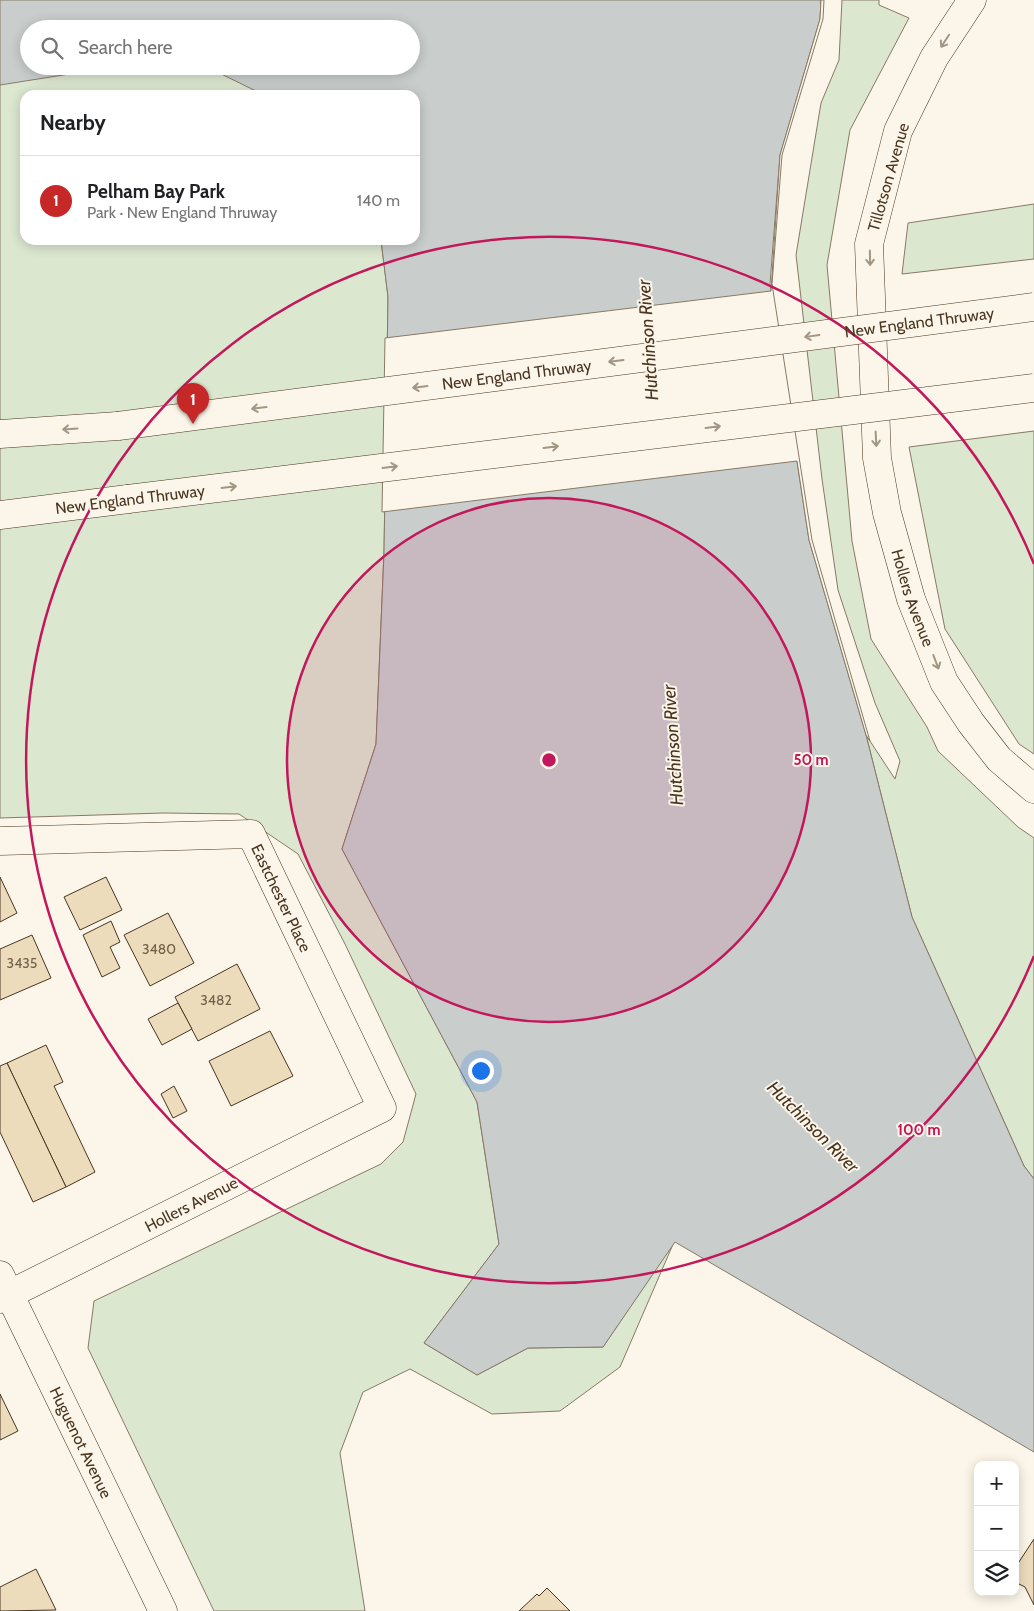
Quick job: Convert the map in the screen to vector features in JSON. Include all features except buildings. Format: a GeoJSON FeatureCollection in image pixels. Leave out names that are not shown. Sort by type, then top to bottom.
{"type":"FeatureCollection","features":[{"type":"Feature","properties":{"kind":"main road","name":"Tillotson Avenue"},"geometry":{"type":"LineString","coordinates":[[872,372],[869,244],[898,132],[934,58],[972,0]]}},
{"type":"Feature","properties":{"kind":"main road","name":"New England Thruway"},"geometry":{"type":"LineString","coordinates":[[0,434],[118,426],[1034,306]]}},
{"type":"Feature","properties":{"kind":"main road","name":"Hollers Avenue"},"geometry":{"type":"LineString","coordinates":[[872,372],[877,458],[887,513],[919,618],[944,682],[965,715],[999,759],[1034,789]]}},
{"type":"Feature","properties":{"kind":"main road","name":"New England Thruway"},"geometry":{"type":"LineString","coordinates":[[0,515],[1034,388]]}},
{"type":"Feature","properties":{"kind":"main road","name":"Eastchester Place"},"geometry":{"type":"LineString","coordinates":[[0,841],[251,834],[382,1108]]}},
{"type":"Feature","properties":{"kind":"main road","name":"Hollers Avenue"},"geometry":{"type":"LineString","coordinates":[[3,1290],[382,1108]]}},
{"type":"Feature","properties":{"kind":"main road","name":"Huguenot Avenue"},"geometry":{"type":"LineString","coordinates":[[3,1290],[163,1611]]}},
{"type":"Feature","properties":{"kind":"green space"},"geometry":{"type":"Polygon","coordinates":[[[0,0],[432,0],[420,42],[420,20],[20,20],[20,75],[411,75],[406,90],[20,90],[20,245],[382,245],[388,297],[384,552],[376,744],[342,849],[477,1102],[499,1244],[424,1343],[477,1375],[528,1348],[603,1347],[674,1242],[620,1367],[560,1411],[492,1414],[410,1369],[363,1392],[340,1453],[365,1611],[214,1611],[88,1348],[94,1301],[381,1164],[403,1142],[416,1094],[345,944],[298,854],[239,814],[163,813],[0,818],[0,0]]]}},
{"type":"Feature","properties":{"kind":"green space"},"geometry":{"type":"Polygon","coordinates":[[[842,0],[879,0],[879,5],[909,18],[850,130],[827,265],[852,541],[871,639],[927,727],[938,751],[1018,827],[1034,838],[1034,1179],[1024,1166],[912,917],[866,735],[895,779],[900,761],[875,703],[838,590],[822,479],[796,255],[821,103],[839,60],[842,0]]]}},
{"type":"Feature","properties":{"kind":"green space"},"geometry":{"type":"Polygon","coordinates":[[[1034,204],[1034,259],[902,274],[908,223],[1034,204]]]}},
{"type":"Feature","properties":{"kind":"green space"},"geometry":{"type":"Polygon","coordinates":[[[1034,431],[1034,754],[1019,744],[945,629],[909,447],[1034,431]]]}},
{"type":"Feature","properties":{"kind":"water","name":"Hutchinson River"},"geometry":{"type":"Polygon","coordinates":[[[0,0],[821,0],[820,19],[780,155],[770,284],[809,540],[866,735],[912,917],[1024,1166],[1034,1179],[1034,1452],[675,1242],[603,1347],[528,1348],[477,1375],[424,1343],[499,1244],[477,1102],[342,849],[376,744],[384,552],[388,297],[382,245],[420,245],[420,90],[254,90],[223,75],[420,75],[420,20],[20,20],[20,75],[63,75],[0,85],[0,0]]]}},
{"type":"Feature","properties":{"kind":"pier"},"geometry":{"type":"Polygon","coordinates":[[[821,0],[824,0],[823,19],[782,155],[772,284],[812,540],[870,741],[866,735],[809,540],[797,461],[382,512],[385,338],[771,291],[780,155],[820,19],[821,0]]]}},
{"type":"Feature","properties":{"kind":"place","name":"Pelham Bay Park"},"geometry":{"type":"Point","coordinates":[193,424]}}]}
